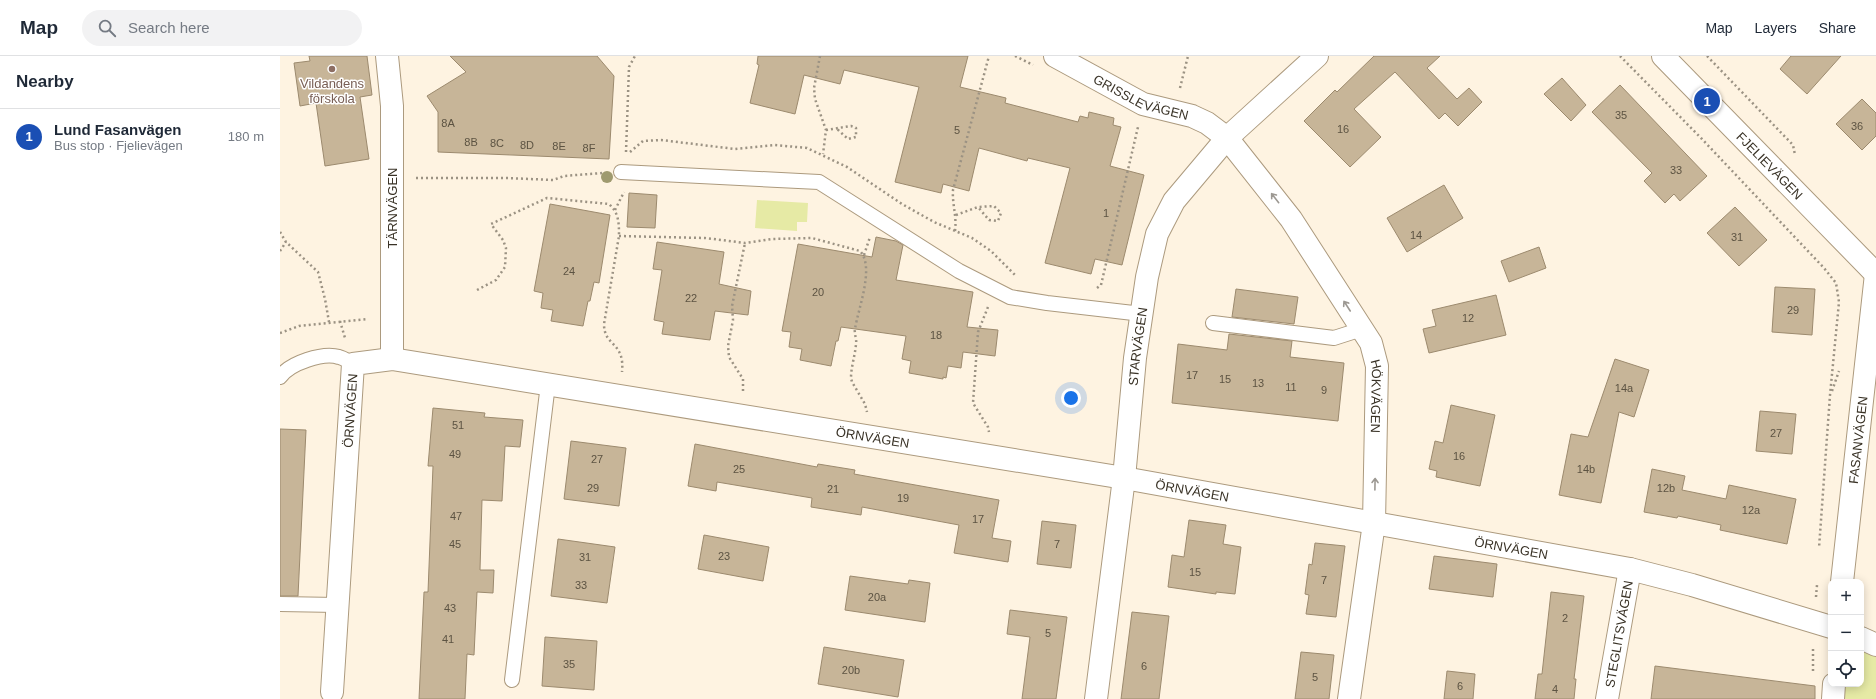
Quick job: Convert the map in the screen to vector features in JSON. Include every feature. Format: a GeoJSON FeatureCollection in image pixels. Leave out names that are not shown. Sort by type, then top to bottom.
{"type":"FeatureCollection","features":[{"type":"Feature","properties":{"kind":"street","name":"TÄRNVÄGEN"},"geometry":{"type":"LineString","coordinates":[[387,56],[392,106],[392,360]]}},
{"type":"Feature","properties":{"kind":"street","name":"GRISSLEVÄGEN"},"geometry":{"type":"LineString","coordinates":[[1055,56],[1143,104],[1192,116],[1207,123],[1227,138]]}},
{"type":"Feature","properties":{"kind":"street","name":"STARVÄGEN"},"geometry":{"type":"LineString","coordinates":[[1096,699],[1124,478],[1135,358],[1148,277],[1157,234],[1174,201],[1227,138],[1317,56]]}},
{"type":"Feature","properties":{"kind":"street","name":"FJELIEVÄGEN"},"geometry":{"type":"LineString","coordinates":[[1663,56],[1876,274]]}},
{"type":"Feature","properties":{"kind":"street","name":"HÖKVÄGEN"},"geometry":{"type":"LineString","coordinates":[[1227,138],[1291,219],[1371,343],[1377,366],[1374,523],[1349,699]]}},
{"type":"Feature","properties":{"kind":"street","name":"FASANVÄGEN"},"geometry":{"type":"LineString","coordinates":[[1842,579],[1876,274]]}},
{"type":"Feature","properties":{"kind":"street","name":"ÖRNVÄGEN"},"geometry":{"type":"LineString","coordinates":[[332,692],[353,364],[392,360],[1124,478],[1630,569],[1692,585],[1828,626]]}},
{"type":"Feature","properties":{"kind":"street"},"geometry":{"type":"LineString","coordinates":[[1861,414],[1876,375]]}},
{"type":"Feature","properties":{"kind":"street","name":"STEGLITSVÄGEN"},"geometry":{"type":"LineString","coordinates":[[1607,699],[1630,569]]}},
{"type":"Feature","properties":{"kind":"street"},"geometry":{"type":"LineString","coordinates":[[1864,639],[1876,644]]}},
{"type":"Feature","properties":{"kind":"street"},"geometry":{"type":"LineString","coordinates":[[1834,687],[1834,699]]}},
{"type":"Feature","properties":{"kind":"lane"},"geometry":{"type":"LineString","coordinates":[[621,172],[819,182],[959,270],[1010,297],[1075,307],[1142,314]]}},
{"type":"Feature","properties":{"kind":"lane"},"geometry":{"type":"LineString","coordinates":[[1213,323],[1334,338],[1362,329]]}},
{"type":"Feature","properties":{"kind":"lane"},"geometry":{"type":"LineString","coordinates":[[280,377],[293,365],[314,357],[339,356],[353,364]]}},
{"type":"Feature","properties":{"kind":"lane"},"geometry":{"type":"LineString","coordinates":[[512,680],[548,384]]}},
{"type":"Feature","properties":{"kind":"lane"},"geometry":{"type":"LineString","coordinates":[[280,604],[338,605]]}},
{"type":"Feature","properties":{"kind":"path"},"geometry":{"type":"LineString","coordinates":[[625,155],[629,67],[635,56]]}},
{"type":"Feature","properties":{"kind":"path"},"geometry":{"type":"LineString","coordinates":[[820,56],[814,88],[815,99],[826,130],[823,154]]}},
{"type":"Feature","properties":{"kind":"path"},"geometry":{"type":"LineString","coordinates":[[955,231],[956,215],[953,207],[953,190],[989,56]]}},
{"type":"Feature","properties":{"kind":"path"},"geometry":{"type":"LineString","coordinates":[[1179,92],[1188,56]]}},
{"type":"Feature","properties":{"kind":"path"},"geometry":{"type":"LineString","coordinates":[[1620,56],[1722,160],[1824,268],[1836,283],[1839,302],[1830,395]]}},
{"type":"Feature","properties":{"kind":"path"},"geometry":{"type":"LineString","coordinates":[[1707,56],[1793,145]]}},
{"type":"Feature","properties":{"kind":"path"},"geometry":{"type":"LineString","coordinates":[[1075,307],[1101,285],[1143,104]]}},
{"type":"Feature","properties":{"kind":"path"},"geometry":{"type":"LineString","coordinates":[[826,130],[836,128],[851,126],[856,128],[856,137],[848,139],[836,128]]}},
{"type":"Feature","properties":{"kind":"path"},"geometry":{"type":"LineString","coordinates":[[392,179],[507,178],[553,180],[564,176],[603,173]]}},
{"type":"Feature","properties":{"kind":"path"},"geometry":{"type":"LineString","coordinates":[[477,290],[496,280],[505,267],[506,248],[503,240],[491,224],[547,198],[609,204],[616,210],[619,223],[619,236],[604,324],[604,333],[607,338],[615,344],[621,353],[623,362],[620,396]]}},
{"type":"Feature","properties":{"kind":"path"},"geometry":{"type":"LineString","coordinates":[[956,215],[978,207],[994,206],[1001,213],[998,221],[989,220],[978,207]]}},
{"type":"Feature","properties":{"kind":"path"},"geometry":{"type":"LineString","coordinates":[[280,232],[286,242],[318,272],[329,322]]}},
{"type":"Feature","properties":{"kind":"path"},"geometry":{"type":"LineString","coordinates":[[619,236],[705,238],[745,243],[772,239],[812,238],[860,251],[864,256],[866,266],[862,300],[855,331],[856,345],[851,378],[865,404],[870,437]]}},
{"type":"Feature","properties":{"kind":"path"},"geometry":{"type":"LineString","coordinates":[[280,251],[286,242]]}},
{"type":"Feature","properties":{"kind":"path"},"geometry":{"type":"LineString","coordinates":[[741,416],[744,386],[743,379],[729,357],[728,346],[733,320],[732,306],[745,243]]}},
{"type":"Feature","properties":{"kind":"path"},"geometry":{"type":"LineString","coordinates":[[990,456],[988,427],[973,403],[978,332],[995,289]]}},
{"type":"Feature","properties":{"kind":"path"},"geometry":{"type":"LineString","coordinates":[[280,333],[299,326],[329,322],[392,318]]}},
{"type":"Feature","properties":{"kind":"green space"},"geometry":{"type":"Polygon","coordinates":[[[757,200],[808,203],[807,222],[797,222],[797,231],[755,228],[757,200]]]}},
{"type":"Feature","properties":{"kind":"green space"},"geometry":{"type":"Polygon","coordinates":[[[1864,639],[1876,645],[1876,699],[1834,699],[1834,687],[1864,687],[1864,639]]]}},
{"type":"Feature","properties":{"kind":"building"},"geometry":{"type":"Polygon","coordinates":[[[309,56],[367,56],[372,95],[360,97],[369,159],[325,166],[316,103],[300,106],[294,63],[310,61],[309,56]]]}},
{"type":"Feature","properties":{"kind":"building"},"geometry":{"type":"Polygon","coordinates":[[[450,56],[597,56],[614,76],[609,159],[438,152],[438,112],[427,96],[466,72],[450,56]]]}},
{"type":"Feature","properties":{"kind":"building"},"geometry":{"type":"Polygon","coordinates":[[[758,56],[968,56],[960,87],[1006,98],[1005,103],[1078,122],[1080,116],[1088,118],[1089,112],[1114,118],[1113,125],[1121,127],[1110,166],[1144,175],[1122,265],[1095,259],[1091,274],[1045,263],[1070,168],[1028,158],[1027,161],[979,148],[969,191],[943,184],[941,193],[895,182],[919,87],[844,70],[840,84],[804,75],[795,114],[750,103],[759,65],[757,64],[758,56]]]}},
{"type":"Feature","properties":{"kind":"building"},"geometry":{"type":"Polygon","coordinates":[[[1374,56],[1440,56],[1427,68],[1457,99],[1469,88],[1482,102],[1458,126],[1445,113],[1439,119],[1395,72],[1354,109],[1381,137],[1350,167],[1304,121],[1335,90],[1337,92],[1374,56]]]}},
{"type":"Feature","properties":{"kind":"building"},"geometry":{"type":"Polygon","coordinates":[[[1791,56],[1841,56],[1807,94],[1780,69],[1791,56]]]}},
{"type":"Feature","properties":{"kind":"building"},"geometry":{"type":"Polygon","coordinates":[[[1562,78],[1586,105],[1571,121],[1544,94],[1562,78]]]}},
{"type":"Feature","properties":{"kind":"building"},"geometry":{"type":"Polygon","coordinates":[[[1620,85],[1707,176],[1680,201],[1674,194],[1665,203],[1644,181],[1652,173],[1592,112],[1620,85]]]}},
{"type":"Feature","properties":{"kind":"building"},"geometry":{"type":"Polygon","coordinates":[[[1862,99],[1876,113],[1876,136],[1862,150],[1836,124],[1862,99]]]}},
{"type":"Feature","properties":{"kind":"building"},"geometry":{"type":"Polygon","coordinates":[[[1444,185],[1463,218],[1407,252],[1387,218],[1444,185]]]}},
{"type":"Feature","properties":{"kind":"building"},"geometry":{"type":"Polygon","coordinates":[[[629,193],[657,195],[655,228],[627,227],[629,193]]]}},
{"type":"Feature","properties":{"kind":"building"},"geometry":{"type":"Polygon","coordinates":[[[550,204],[610,215],[599,283],[594,282],[590,301],[588,301],[583,326],[551,321],[553,310],[541,308],[543,293],[534,291],[550,204]]]}},
{"type":"Feature","properties":{"kind":"building"},"geometry":{"type":"Polygon","coordinates":[[[1735,207],[1767,240],[1739,266],[1707,233],[1735,207]]]}},
{"type":"Feature","properties":{"kind":"building"},"geometry":{"type":"Polygon","coordinates":[[[876,237],[896,241],[903,245],[896,280],[973,292],[967,327],[998,330],[995,356],[963,352],[961,368],[948,366],[946,378],[943,377],[943,379],[909,373],[911,361],[902,359],[906,336],[841,327],[838,341],[836,341],[831,366],[800,360],[802,349],[789,347],[791,332],[782,331],[798,244],[872,257],[876,237]]]}},
{"type":"Feature","properties":{"kind":"building"},"geometry":{"type":"Polygon","coordinates":[[[657,242],[724,252],[719,284],[751,291],[748,315],[715,311],[710,340],[662,334],[664,322],[654,320],[662,270],[653,269],[657,242]]]}},
{"type":"Feature","properties":{"kind":"building"},"geometry":{"type":"Polygon","coordinates":[[[1539,247],[1546,268],[1509,282],[1501,261],[1539,247]]]}},
{"type":"Feature","properties":{"kind":"building"},"geometry":{"type":"Polygon","coordinates":[[[1775,287],[1815,289],[1812,335],[1772,332],[1775,287]]]}},
{"type":"Feature","properties":{"kind":"building"},"geometry":{"type":"Polygon","coordinates":[[[1236,289],[1298,297],[1294,324],[1232,317],[1236,289]]]}},
{"type":"Feature","properties":{"kind":"building"},"geometry":{"type":"Polygon","coordinates":[[[1496,295],[1506,335],[1429,353],[1423,329],[1436,326],[1432,310],[1496,295]]]}},
{"type":"Feature","properties":{"kind":"building"},"geometry":{"type":"Polygon","coordinates":[[[1229,334],[1292,341],[1290,357],[1344,363],[1338,421],[1172,403],[1178,344],[1227,350],[1229,334]]]}},
{"type":"Feature","properties":{"kind":"building"},"geometry":{"type":"Polygon","coordinates":[[[1615,359],[1649,370],[1634,417],[1619,412],[1601,503],[1559,495],[1571,434],[1588,437],[1615,359]]]}},
{"type":"Feature","properties":{"kind":"building"},"geometry":{"type":"Polygon","coordinates":[[[1451,405],[1495,415],[1480,486],[1436,477],[1437,471],[1429,469],[1435,441],[1443,443],[1451,405]]]}},
{"type":"Feature","properties":{"kind":"building"},"geometry":{"type":"Polygon","coordinates":[[[433,408],[485,413],[484,417],[523,420],[520,447],[505,446],[502,501],[482,500],[480,570],[494,570],[493,593],[477,592],[474,655],[467,654],[465,699],[419,699],[424,592],[428,592],[433,466],[428,466],[433,408]]]}},
{"type":"Feature","properties":{"kind":"building"},"geometry":{"type":"Polygon","coordinates":[[[1760,411],[1796,414],[1792,454],[1756,451],[1760,411]]]}},
{"type":"Feature","properties":{"kind":"building"},"geometry":{"type":"Polygon","coordinates":[[[280,429],[306,430],[298,596],[280,596],[280,429]]]}},
{"type":"Feature","properties":{"kind":"building"},"geometry":{"type":"Polygon","coordinates":[[[571,441],[626,448],[619,506],[564,499],[571,441]]]}},
{"type":"Feature","properties":{"kind":"building"},"geometry":{"type":"Polygon","coordinates":[[[695,444],[817,467],[818,464],[855,470],[854,474],[999,500],[992,538],[1011,541],[1008,562],[954,553],[959,525],[862,507],[861,515],[811,507],[812,498],[717,482],[716,491],[688,486],[695,444]]]}},
{"type":"Feature","properties":{"kind":"building"},"geometry":{"type":"Polygon","coordinates":[[[1652,469],[1685,476],[1682,490],[1726,499],[1729,485],[1796,499],[1787,544],[1720,530],[1721,525],[1678,516],[1677,518],[1644,512],[1652,469]]]}},
{"type":"Feature","properties":{"kind":"building"},"geometry":{"type":"Polygon","coordinates":[[[1189,520],[1226,525],[1223,544],[1241,547],[1235,594],[1216,592],[1216,594],[1168,587],[1172,555],[1184,557],[1189,520]]]}},
{"type":"Feature","properties":{"kind":"building"},"geometry":{"type":"Polygon","coordinates":[[[1042,521],[1076,525],[1071,568],[1037,564],[1042,521]]]}},
{"type":"Feature","properties":{"kind":"building"},"geometry":{"type":"Polygon","coordinates":[[[704,535],[769,547],[763,581],[698,569],[704,535]]]}},
{"type":"Feature","properties":{"kind":"building"},"geometry":{"type":"Polygon","coordinates":[[[558,539],[615,547],[607,603],[551,596],[558,539]]]}},
{"type":"Feature","properties":{"kind":"building"},"geometry":{"type":"Polygon","coordinates":[[[1315,543],[1345,546],[1336,617],[1306,614],[1309,595],[1305,594],[1309,564],[1312,565],[1315,543]]]}},
{"type":"Feature","properties":{"kind":"building"},"geometry":{"type":"Polygon","coordinates":[[[1434,556],[1497,564],[1493,597],[1429,589],[1434,556]]]}},
{"type":"Feature","properties":{"kind":"building"},"geometry":{"type":"Polygon","coordinates":[[[850,576],[908,584],[909,580],[930,583],[925,622],[845,610],[850,576]]]}},
{"type":"Feature","properties":{"kind":"building"},"geometry":{"type":"Polygon","coordinates":[[[1551,592],[1584,596],[1574,679],[1576,679],[1574,699],[1535,699],[1538,674],[1542,674],[1551,592]]]}},
{"type":"Feature","properties":{"kind":"building"},"geometry":{"type":"Polygon","coordinates":[[[1010,610],[1067,617],[1056,699],[1022,699],[1030,637],[1007,634],[1010,610]]]}},
{"type":"Feature","properties":{"kind":"building"},"geometry":{"type":"Polygon","coordinates":[[[1132,612],[1169,616],[1159,699],[1121,699],[1132,612]]]}},
{"type":"Feature","properties":{"kind":"building"},"geometry":{"type":"Polygon","coordinates":[[[545,637],[597,641],[594,690],[542,686],[545,637]]]}},
{"type":"Feature","properties":{"kind":"building"},"geometry":{"type":"Polygon","coordinates":[[[824,647],[904,660],[898,697],[818,684],[824,647]]]}},
{"type":"Feature","properties":{"kind":"building"},"geometry":{"type":"Polygon","coordinates":[[[1301,652],[1334,655],[1329,699],[1295,699],[1301,652]]]}},
{"type":"Feature","properties":{"kind":"building"},"geometry":{"type":"Polygon","coordinates":[[[1655,666],[1815,686],[1815,699],[1651,699],[1655,666]]]}},
{"type":"Feature","properties":{"kind":"building"},"geometry":{"type":"Polygon","coordinates":[[[1447,671],[1475,674],[1473,699],[1444,699],[1447,671]]]}},
{"type":"Feature","properties":{"kind":"place","name":"Vildandens förskola"},"geometry":{"type":"Point","coordinates":[332,69]}},
{"type":"Feature","properties":{"kind":"place","name":"Lund Fasanvägen"},"geometry":{"type":"Point","coordinates":[1707,101]}}]}
